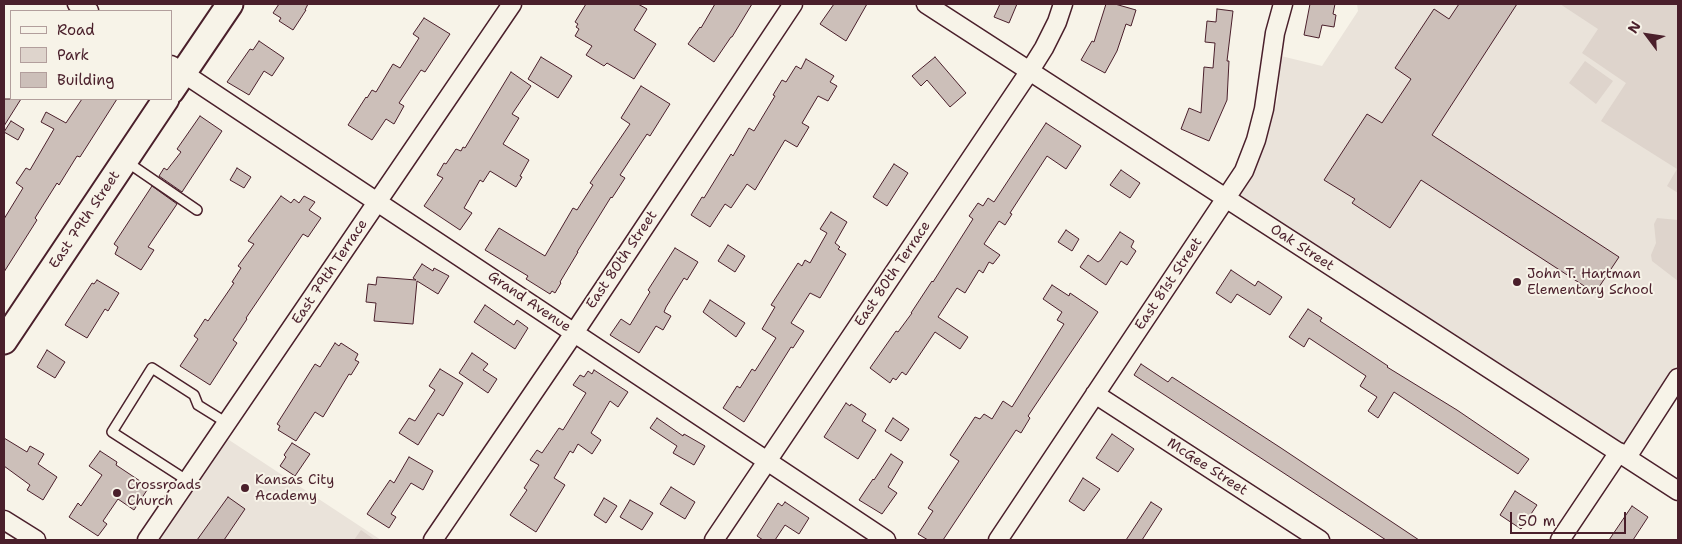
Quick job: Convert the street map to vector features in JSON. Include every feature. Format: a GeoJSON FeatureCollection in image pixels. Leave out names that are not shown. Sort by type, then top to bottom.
{"type":"FeatureCollection","features":[{"type":"Feature","properties":{"kind":"street"},"geometry":{"type":"LineString","coordinates":[[175,76],[230,4]]}},
{"type":"Feature","properties":{"kind":"street","name":"East 79th Terrace"},"geometry":{"type":"LineString","coordinates":[[147,540],[512,4]]}},
{"type":"Feature","properties":{"kind":"street","name":"East 80th Street"},"geometry":{"type":"LineString","coordinates":[[434,540],[793,4]]}},
{"type":"Feature","properties":{"kind":"street","name":"Oak Street"},"geometry":{"type":"LineString","coordinates":[[926,4],[1678,491]]}},
{"type":"Feature","properties":{"kind":"street","name":"East 80th Terrace"},"geometry":{"type":"LineString","coordinates":[[714,540],[1029,72],[1052,31],[1063,4]]}},
{"type":"Feature","properties":{"kind":"street","name":"East 81st Street"},"geometry":{"type":"LineString","coordinates":[[998,540],[1244,171],[1256,140],[1264,109],[1275,33],[1283,4]]}},
{"type":"Feature","properties":{"kind":"street","name":"Grand Avenue"},"geometry":{"type":"LineString","coordinates":[[175,76],[378,201],[886,540]]}},
{"type":"Feature","properties":{"kind":"street","name":"East 79th Street"},"geometry":{"type":"LineString","coordinates":[[4,341],[165,100]]}},
{"type":"Feature","properties":{"kind":"street"},"geometry":{"type":"LineString","coordinates":[[1560,540],[1678,378]]}},
{"type":"Feature","properties":{"kind":"street","name":"McGee Street"},"geometry":{"type":"LineString","coordinates":[[1095,394],[1320,540]]}},
{"type":"Feature","properties":{"kind":"street"},"geometry":{"type":"LineString","coordinates":[[4,520],[36,540]]}},
{"type":"Feature","properties":{"kind":"lane"},"geometry":{"type":"LineString","coordinates":[[125,161],[197,210]]}},
{"type":"Feature","properties":{"kind":"lane"},"geometry":{"type":"LineString","coordinates":[[188,481],[112,432],[152,368],[194,395],[198,405],[227,423]]}},
{"type":"Feature","properties":{"kind":"shaded area","name":"John T. Hartman Elementary School"},"geometry":{"type":"Polygon","coordinates":[[[1357,4],[1678,4],[1678,363],[1619,452],[1231,202],[1258,162],[1278,97],[1281,56],[1322,66],[1358,11],[1357,4]]]}},
{"type":"Feature","properties":{"kind":"shaded area","name":"Kansas City Academy"},"geometry":{"type":"Polygon","coordinates":[[[223,436],[381,540],[152,540],[223,436]]]}},
{"type":"Feature","properties":{"kind":"green space"},"geometry":{"type":"Polygon","coordinates":[[[1560,4],[1678,4],[1678,193],[1667,186],[1677,169],[1601,121],[1626,83],[1582,53],[1598,29],[1560,4]]]}},
{"type":"Feature","properties":{"kind":"green space"},"geometry":{"type":"Polygon","coordinates":[[[1585,61],[1613,81],[1596,104],[1569,83],[1585,61]]]}},
{"type":"Feature","properties":{"kind":"green space"},"geometry":{"type":"Polygon","coordinates":[[[1657,218],[1678,220],[1678,281],[1652,261],[1651,255],[1656,243],[1654,224],[1657,218]]]}},
{"type":"Feature","properties":{"kind":"green space"},"geometry":{"type":"Polygon","coordinates":[[[361,530],[375,540],[354,540],[361,530]]]}},
{"type":"Feature","properties":{"kind":"building"},"geometry":{"type":"Polygon","coordinates":[[[279,4],[308,4],[293,30],[279,21],[281,18],[273,13],[279,4]]]}},
{"type":"Feature","properties":{"kind":"building"},"geometry":{"type":"Polygon","coordinates":[[[586,4],[638,4],[647,9],[634,30],[656,44],[634,79],[607,63],[604,66],[586,55],[592,46],[575,36],[579,29],[576,27],[578,24],[575,22],[586,4]]]}},
{"type":"Feature","properties":{"kind":"building"},"geometry":{"type":"Polygon","coordinates":[[[715,4],[752,4],[714,62],[688,44],[701,28],[715,4]]]}},
{"type":"Feature","properties":{"kind":"building"},"geometry":{"type":"Polygon","coordinates":[[[834,4],[867,4],[846,41],[820,24],[834,4]]]}},
{"type":"Feature","properties":{"kind":"building"},"geometry":{"type":"Polygon","coordinates":[[[1000,4],[1017,4],[1009,23],[994,17],[1000,4]]]}},
{"type":"Feature","properties":{"kind":"building"},"geometry":{"type":"Polygon","coordinates":[[[1106,4],[1115,4],[1136,10],[1131,26],[1126,24],[1117,51],[1105,73],[1081,60],[1092,41],[1094,42],[1106,4]]]}},
{"type":"Feature","properties":{"kind":"building"},"geometry":{"type":"Polygon","coordinates":[[[1310,4],[1335,4],[1333,14],[1336,15],[1334,27],[1322,25],[1319,38],[1304,35],[1310,4]]]}},
{"type":"Feature","properties":{"kind":"building","name":"John T. Hartman Elementary School"},"geometry":{"type":"Polygon","coordinates":[[[1459,4],[1517,4],[1432,135],[1619,257],[1595,293],[1421,180],[1390,228],[1352,203],[1355,199],[1324,180],[1367,114],[1382,123],[1411,79],[1395,68],[1434,9],[1449,19],[1459,4]]]}},
{"type":"Feature","properties":{"kind":"building"},"geometry":{"type":"Polygon","coordinates":[[[1217,9],[1233,11],[1227,61],[1229,61],[1227,100],[1209,141],[1181,129],[1189,108],[1201,113],[1204,67],[1213,68],[1215,43],[1205,42],[1207,21],[1216,22],[1217,9]]]}},
{"type":"Feature","properties":{"kind":"building"},"geometry":{"type":"Polygon","coordinates":[[[424,18],[450,34],[425,72],[421,70],[399,103],[404,106],[394,124],[386,119],[372,140],[348,125],[366,97],[372,90],[376,92],[393,64],[400,68],[419,38],[413,34],[424,18]]]}},
{"type":"Feature","properties":{"kind":"building"},"geometry":{"type":"Polygon","coordinates":[[[259,41],[284,58],[272,76],[264,71],[249,95],[227,82],[250,49],[253,50],[259,41]]]}},
{"type":"Feature","properties":{"kind":"building"},"geometry":{"type":"Polygon","coordinates":[[[541,57],[572,76],[558,98],[528,79],[541,57]]]}},
{"type":"Feature","properties":{"kind":"building"},"geometry":{"type":"Polygon","coordinates":[[[935,57],[966,93],[950,107],[927,80],[921,86],[912,76],[935,57]]]}},
{"type":"Feature","properties":{"kind":"building"},"geometry":{"type":"Polygon","coordinates":[[[806,59],[834,76],[830,82],[837,86],[828,101],[818,96],[802,123],[809,127],[797,147],[785,140],[755,190],[747,184],[731,208],[725,204],[710,227],[691,215],[702,197],[704,198],[731,154],[733,156],[749,128],[754,131],[775,96],[773,95],[782,80],[786,82],[796,66],[801,69],[806,59]]]}},
{"type":"Feature","properties":{"kind":"building"},"geometry":{"type":"Polygon","coordinates":[[[511,72],[531,86],[512,114],[519,118],[503,144],[529,160],[516,187],[490,171],[483,182],[480,180],[464,208],[472,213],[460,230],[424,206],[443,178],[437,175],[444,163],[446,164],[456,149],[461,151],[463,147],[465,148],[511,72]]]}},
{"type":"Feature","properties":{"kind":"building"},"geometry":{"type":"Polygon","coordinates":[[[641,86],[670,104],[650,136],[647,134],[620,175],[625,178],[577,252],[555,293],[552,291],[550,294],[526,279],[528,276],[485,250],[499,228],[545,256],[573,208],[577,210],[593,185],[590,183],[630,124],[621,118],[641,86]]]}},
{"type":"Feature","properties":{"kind":"building"},"geometry":{"type":"Polygon","coordinates":[[[4,99],[20,100],[4,126],[4,99]]]}},
{"type":"Feature","properties":{"kind":"building"},"geometry":{"type":"Polygon","coordinates":[[[81,100],[116,100],[80,157],[77,156],[59,185],[57,183],[35,218],[37,220],[4,272],[4,219],[23,188],[16,183],[26,168],[30,170],[54,129],[41,122],[46,112],[66,123],[81,100]]]}},
{"type":"Feature","properties":{"kind":"building"},"geometry":{"type":"Polygon","coordinates":[[[200,116],[222,131],[182,192],[159,176],[164,168],[167,170],[181,152],[177,149],[200,116]]]}},
{"type":"Feature","properties":{"kind":"building"},"geometry":{"type":"Polygon","coordinates":[[[11,121],[24,129],[18,140],[4,132],[11,121]]]}},
{"type":"Feature","properties":{"kind":"building"},"geometry":{"type":"Polygon","coordinates":[[[1046,123],[1081,146],[1066,169],[1047,156],[1010,213],[1012,214],[1005,225],[999,221],[984,244],[1000,255],[993,264],[989,262],[983,273],[979,270],[965,293],[957,288],[938,317],[968,337],[960,349],[935,332],[906,375],[902,372],[896,380],[893,378],[890,383],[870,368],[933,282],[973,219],[969,216],[978,203],[983,206],[988,198],[994,202],[1046,123]]]}},
{"type":"Feature","properties":{"kind":"building"},"geometry":{"type":"Polygon","coordinates":[[[894,164],[908,173],[887,206],[873,197],[894,164]]]}},
{"type":"Feature","properties":{"kind":"building"},"geometry":{"type":"Polygon","coordinates":[[[237,168],[251,177],[244,188],[230,180],[237,168]]]}},
{"type":"Feature","properties":{"kind":"building"},"geometry":{"type":"Polygon","coordinates":[[[1121,170],[1140,183],[1130,198],[1110,185],[1121,170]]]}},
{"type":"Feature","properties":{"kind":"building"},"geometry":{"type":"Polygon","coordinates":[[[152,186],[177,204],[148,247],[154,250],[141,270],[115,254],[118,247],[114,244],[152,186]]]}},
{"type":"Feature","properties":{"kind":"building"},"geometry":{"type":"Polygon","coordinates":[[[281,196],[291,203],[294,199],[299,203],[304,196],[315,202],[309,210],[321,218],[308,237],[303,234],[246,318],[233,340],[237,343],[210,385],[180,366],[198,339],[194,336],[205,319],[208,321],[234,283],[232,282],[241,268],[238,266],[254,244],[248,241],[281,196]]]}},
{"type":"Feature","properties":{"kind":"building"},"geometry":{"type":"Polygon","coordinates":[[[831,212],[847,222],[835,243],[840,247],[838,249],[846,254],[820,298],[810,293],[791,323],[804,331],[793,348],[791,347],[744,422],[723,408],[737,386],[740,388],[752,369],[755,371],[776,338],[762,329],[775,307],[771,305],[798,263],[802,266],[805,260],[810,263],[827,233],[820,229],[831,212]]]}},
{"type":"Feature","properties":{"kind":"building"},"geometry":{"type":"Polygon","coordinates":[[[1066,230],[1079,239],[1072,251],[1058,242],[1066,230]]]}},
{"type":"Feature","properties":{"kind":"building"},"geometry":{"type":"Polygon","coordinates":[[[1120,232],[1134,241],[1131,247],[1136,251],[1127,265],[1121,261],[1106,285],[1080,267],[1088,255],[1098,262],[1101,260],[1120,232]]]}},
{"type":"Feature","properties":{"kind":"building"},"geometry":{"type":"Polygon","coordinates":[[[728,245],[745,256],[735,272],[718,261],[728,245]]]}},
{"type":"Feature","properties":{"kind":"building"},"geometry":{"type":"Polygon","coordinates":[[[675,248],[698,262],[687,280],[684,278],[666,307],[664,312],[671,316],[663,330],[656,326],[639,353],[610,335],[621,319],[630,325],[650,292],[648,290],[675,248]]]}},
{"type":"Feature","properties":{"kind":"building"},"geometry":{"type":"Polygon","coordinates":[[[422,264],[433,271],[434,268],[449,276],[438,294],[417,281],[413,324],[374,321],[376,303],[366,302],[368,284],[376,285],[377,277],[416,280],[413,278],[422,264]]]}},
{"type":"Feature","properties":{"kind":"building"},"geometry":{"type":"Polygon","coordinates":[[[1231,270],[1255,286],[1258,281],[1282,297],[1270,315],[1237,294],[1231,303],[1216,293],[1231,270]]]}},
{"type":"Feature","properties":{"kind":"building"},"geometry":{"type":"Polygon","coordinates":[[[97,280],[119,293],[108,311],[105,309],[87,338],[65,325],[92,283],[94,284],[97,280]]]}},
{"type":"Feature","properties":{"kind":"building"},"geometry":{"type":"Polygon","coordinates":[[[1052,285],[1069,296],[1070,293],[1098,312],[1028,416],[1030,418],[1021,433],[1016,430],[943,540],[928,540],[918,534],[933,511],[928,508],[959,461],[950,455],[975,417],[980,419],[984,414],[992,419],[1003,401],[1012,407],[1064,324],[1057,320],[1062,312],[1043,299],[1052,285]]]}},
{"type":"Feature","properties":{"kind":"building"},"geometry":{"type":"Polygon","coordinates":[[[710,300],[745,323],[736,337],[703,312],[710,300]]]}},
{"type":"Feature","properties":{"kind":"building"},"geometry":{"type":"Polygon","coordinates":[[[485,305],[514,325],[517,320],[528,328],[515,349],[474,322],[485,305]]]}},
{"type":"Feature","properties":{"kind":"building"},"geometry":{"type":"Polygon","coordinates":[[[1308,309],[1322,318],[1320,321],[1387,367],[1457,410],[1529,459],[1518,474],[1394,392],[1378,418],[1368,411],[1377,397],[1360,386],[1366,376],[1309,338],[1304,347],[1289,337],[1308,309]]]}},
{"type":"Feature","properties":{"kind":"building"},"geometry":{"type":"Polygon","coordinates":[[[335,343],[339,346],[341,343],[358,354],[355,360],[359,362],[351,375],[349,374],[323,417],[315,412],[296,441],[278,430],[280,426],[277,424],[315,364],[320,367],[335,343]]]}},
{"type":"Feature","properties":{"kind":"building"},"geometry":{"type":"Polygon","coordinates":[[[47,350],[65,362],[55,378],[37,367],[47,350]]]}},
{"type":"Feature","properties":{"kind":"building"},"geometry":{"type":"Polygon","coordinates":[[[472,353],[488,364],[483,370],[497,379],[488,393],[459,373],[472,353]]]}},
{"type":"Feature","properties":{"kind":"building"},"geometry":{"type":"Polygon","coordinates":[[[1141,364],[1168,382],[1172,377],[1419,540],[1386,540],[1134,375],[1141,364]]]}},
{"type":"Feature","properties":{"kind":"building"},"geometry":{"type":"Polygon","coordinates":[[[440,369],[463,383],[443,416],[438,413],[418,445],[399,433],[409,418],[415,421],[435,390],[429,386],[440,369]]]}},
{"type":"Feature","properties":{"kind":"building"},"geometry":{"type":"Polygon","coordinates":[[[594,370],[628,392],[618,407],[610,401],[591,433],[601,440],[592,454],[578,444],[573,453],[570,451],[554,478],[565,485],[536,532],[510,515],[527,490],[524,488],[539,465],[530,460],[537,450],[542,453],[559,428],[563,430],[586,393],[573,385],[580,375],[584,377],[588,371],[592,374],[594,370]]]}},
{"type":"Feature","properties":{"kind":"building"},"geometry":{"type":"Polygon","coordinates":[[[846,403],[850,406],[851,404],[866,414],[862,421],[876,430],[858,459],[824,437],[846,403]]]}},
{"type":"Feature","properties":{"kind":"building"},"geometry":{"type":"Polygon","coordinates":[[[657,418],[683,436],[684,434],[705,446],[694,465],[673,453],[677,446],[650,428],[657,418]]]}},
{"type":"Feature","properties":{"kind":"building"},"geometry":{"type":"Polygon","coordinates":[[[893,418],[909,429],[901,441],[885,431],[893,418]]]}},
{"type":"Feature","properties":{"kind":"building"},"geometry":{"type":"Polygon","coordinates":[[[1112,434],[1134,449],[1118,472],[1096,458],[1112,434]]]}},
{"type":"Feature","properties":{"kind":"building"},"geometry":{"type":"Polygon","coordinates":[[[4,438],[27,452],[30,446],[44,454],[38,464],[57,477],[43,500],[27,490],[30,485],[4,466],[4,438]]]}},
{"type":"Feature","properties":{"kind":"building"},"geometry":{"type":"Polygon","coordinates":[[[292,443],[310,454],[295,476],[280,466],[286,457],[284,455],[292,443]]]}},
{"type":"Feature","properties":{"kind":"building","name":"Crossroads Church"},"geometry":{"type":"Polygon","coordinates":[[[100,451],[117,462],[116,465],[149,487],[134,510],[118,499],[103,521],[107,524],[98,536],[69,517],[78,503],[81,506],[102,475],[89,466],[100,451]]]}},
{"type":"Feature","properties":{"kind":"building"},"geometry":{"type":"Polygon","coordinates":[[[891,454],[903,462],[888,487],[897,493],[882,514],[859,500],[891,454]]]}},
{"type":"Feature","properties":{"kind":"building"},"geometry":{"type":"Polygon","coordinates":[[[409,457],[433,471],[423,490],[411,483],[391,514],[396,517],[389,528],[367,514],[390,480],[394,483],[409,457]]]}},
{"type":"Feature","properties":{"kind":"building"},"geometry":{"type":"Polygon","coordinates":[[[1083,478],[1100,489],[1084,511],[1069,501],[1083,478]]]}},
{"type":"Feature","properties":{"kind":"building"},"geometry":{"type":"Polygon","coordinates":[[[671,487],[695,502],[685,519],[660,504],[671,487]]]}},
{"type":"Feature","properties":{"kind":"building"},"geometry":{"type":"Polygon","coordinates":[[[1515,491],[1537,505],[1521,529],[1500,515],[1515,491]]]}},
{"type":"Feature","properties":{"kind":"building"},"geometry":{"type":"Polygon","coordinates":[[[228,497],[245,509],[224,540],[197,540],[228,497]]]}},
{"type":"Feature","properties":{"kind":"building"},"geometry":{"type":"Polygon","coordinates":[[[604,498],[617,506],[606,523],[594,515],[604,498]]]}},
{"type":"Feature","properties":{"kind":"building"},"geometry":{"type":"Polygon","coordinates":[[[630,500],[653,513],[642,530],[620,517],[630,500]]]}},
{"type":"Feature","properties":{"kind":"building"},"geometry":{"type":"Polygon","coordinates":[[[785,502],[809,518],[799,534],[785,525],[775,540],[763,540],[757,536],[778,503],[782,506],[785,502]]]}},
{"type":"Feature","properties":{"kind":"building"},"geometry":{"type":"Polygon","coordinates":[[[1151,502],[1162,509],[1142,540],[1126,540],[1151,502]]]}},
{"type":"Feature","properties":{"kind":"building"},"geometry":{"type":"Polygon","coordinates":[[[1632,506],[1648,517],[1633,540],[1609,540],[1632,506]]]}},
{"type":"Feature","properties":{"kind":"place","name":"John T. Hartman Elementary School"},"geometry":{"type":"Point","coordinates":[1517,282]}},
{"type":"Feature","properties":{"kind":"place","name":"Kansas City Academy"},"geometry":{"type":"Point","coordinates":[245,488]}},
{"type":"Feature","properties":{"kind":"place","name":"Crossroads Church"},"geometry":{"type":"Point","coordinates":[117,493]}}]}
